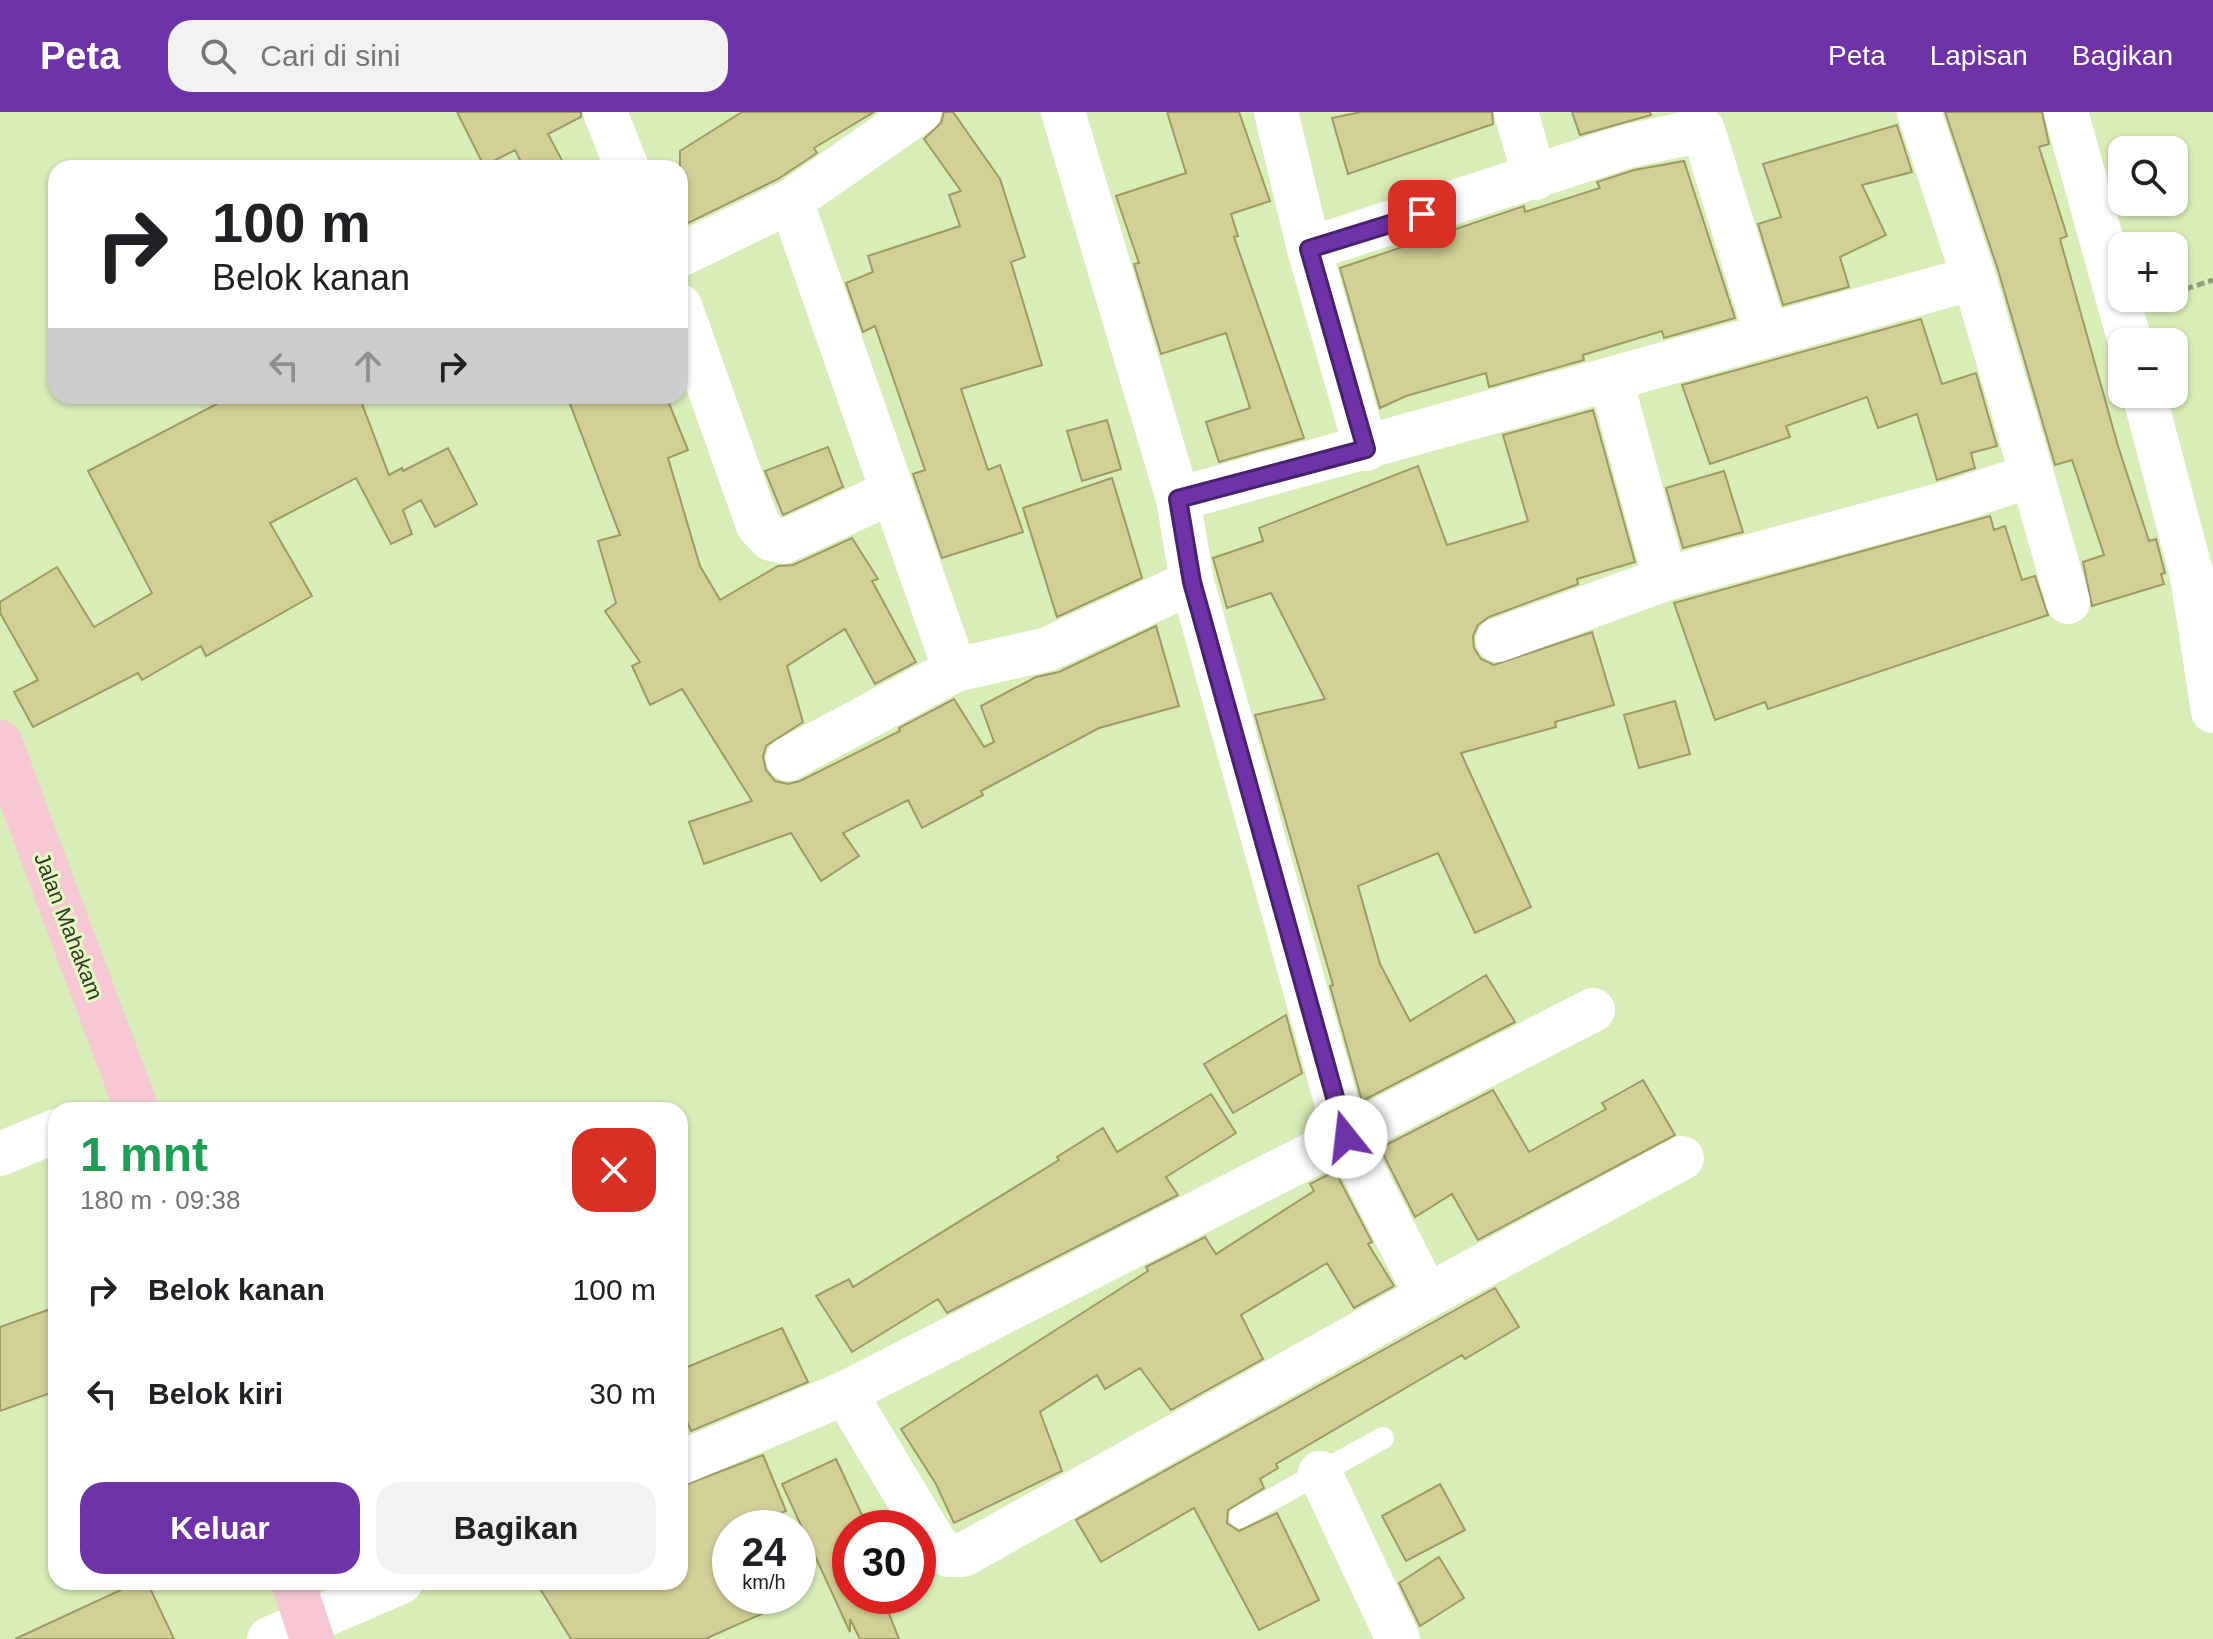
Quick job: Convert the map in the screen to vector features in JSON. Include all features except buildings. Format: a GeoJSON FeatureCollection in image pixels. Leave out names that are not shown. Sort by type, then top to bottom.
{"type":"FeatureCollection","features":[{"type":"Feature","properties":{"kind":"main road","name":"Jalan Mahakam"},"geometry":{"type":"LineString","coordinates":[[0,742],[125,1102]]}},
{"type":"Feature","properties":{"kind":"main road"},"geometry":{"type":"LineString","coordinates":[[293,1590],[296,1634]]}},
{"type":"Feature","properties":{"kind":"street"},"geometry":{"type":"LineString","coordinates":[[605,112],[624,160]]}},
{"type":"Feature","properties":{"kind":"street"},"geometry":{"type":"LineString","coordinates":[[688,251],[791,201],[919,112]]}},
{"type":"Feature","properties":{"kind":"street"},"geometry":{"type":"LineString","coordinates":[[1063,112],[1178,499],[1192,582],[1346,1137],[1427,1296]]}},
{"type":"Feature","properties":{"kind":"street"},"geometry":{"type":"LineString","coordinates":[[1276,112],[1309,249],[1366,449]]}},
{"type":"Feature","properties":{"kind":"street"},"geometry":{"type":"LineString","coordinates":[[1516,112],[1535,178]]}},
{"type":"Feature","properties":{"kind":"street"},"geometry":{"type":"LineString","coordinates":[[1919,112],[1974,278],[2068,602]]}},
{"type":"Feature","properties":{"kind":"street"},"geometry":{"type":"LineString","coordinates":[[2066,112],[2126,328]]}},
{"type":"Feature","properties":{"kind":"street"},"geometry":{"type":"LineString","coordinates":[[1309,249],[1535,178],[1700,121],[1766,334]]}},
{"type":"Feature","properties":{"kind":"street"},"geometry":{"type":"LineString","coordinates":[[791,201],[955,670]]}},
{"type":"Feature","properties":{"kind":"street"},"geometry":{"type":"LineString","coordinates":[[1178,499],[1974,278]]}},
{"type":"Feature","properties":{"kind":"street"},"geometry":{"type":"LineString","coordinates":[[688,328],[758,525],[771,539],[783,542],[892,492]]}},
{"type":"Feature","properties":{"kind":"street"},"geometry":{"type":"LineString","coordinates":[[1611,380],[1665,579]]}},
{"type":"Feature","properties":{"kind":"street"},"geometry":{"type":"LineString","coordinates":[[2148,408],[2192,576],[2213,711]]}},
{"type":"Feature","properties":{"kind":"street"},"geometry":{"type":"LineString","coordinates":[[1498,640],[1665,579],[1955,501],[2032,475]]}},
{"type":"Feature","properties":{"kind":"street"},"geometry":{"type":"LineString","coordinates":[[788,759],[955,670],[1048,649],[1192,582]]}},
{"type":"Feature","properties":{"kind":"street"},"geometry":{"type":"LineString","coordinates":[[688,1460],[845,1393],[1593,1010]]}},
{"type":"Feature","properties":{"kind":"street"},"geometry":{"type":"LineString","coordinates":[[0,1154],[48,1134]]}},
{"type":"Feature","properties":{"kind":"street"},"geometry":{"type":"LineString","coordinates":[[845,1393],[936,1545],[949,1555],[963,1555],[1427,1296],[1682,1158]]}},
{"type":"Feature","properties":{"kind":"street"},"geometry":{"type":"LineString","coordinates":[[1320,1473],[1398,1639]]}},
{"type":"Feature","properties":{"kind":"street"},"geometry":{"type":"LineString","coordinates":[[296,1634],[385,1590]]}},
{"type":"Feature","properties":{"kind":"lane"},"geometry":{"type":"LineString","coordinates":[[1240,1517],[1383,1438]]}},
{"type":"Feature","properties":{"kind":"path"},"geometry":{"type":"LineString","coordinates":[[2188,288],[2213,280]]}},
{"type":"Feature","properties":{"kind":"route"},"geometry":{"type":"LineString","coordinates":[[1346,1137],[1192,582],[1178,499],[1366,449],[1309,249],[1422,214]]}}]}
